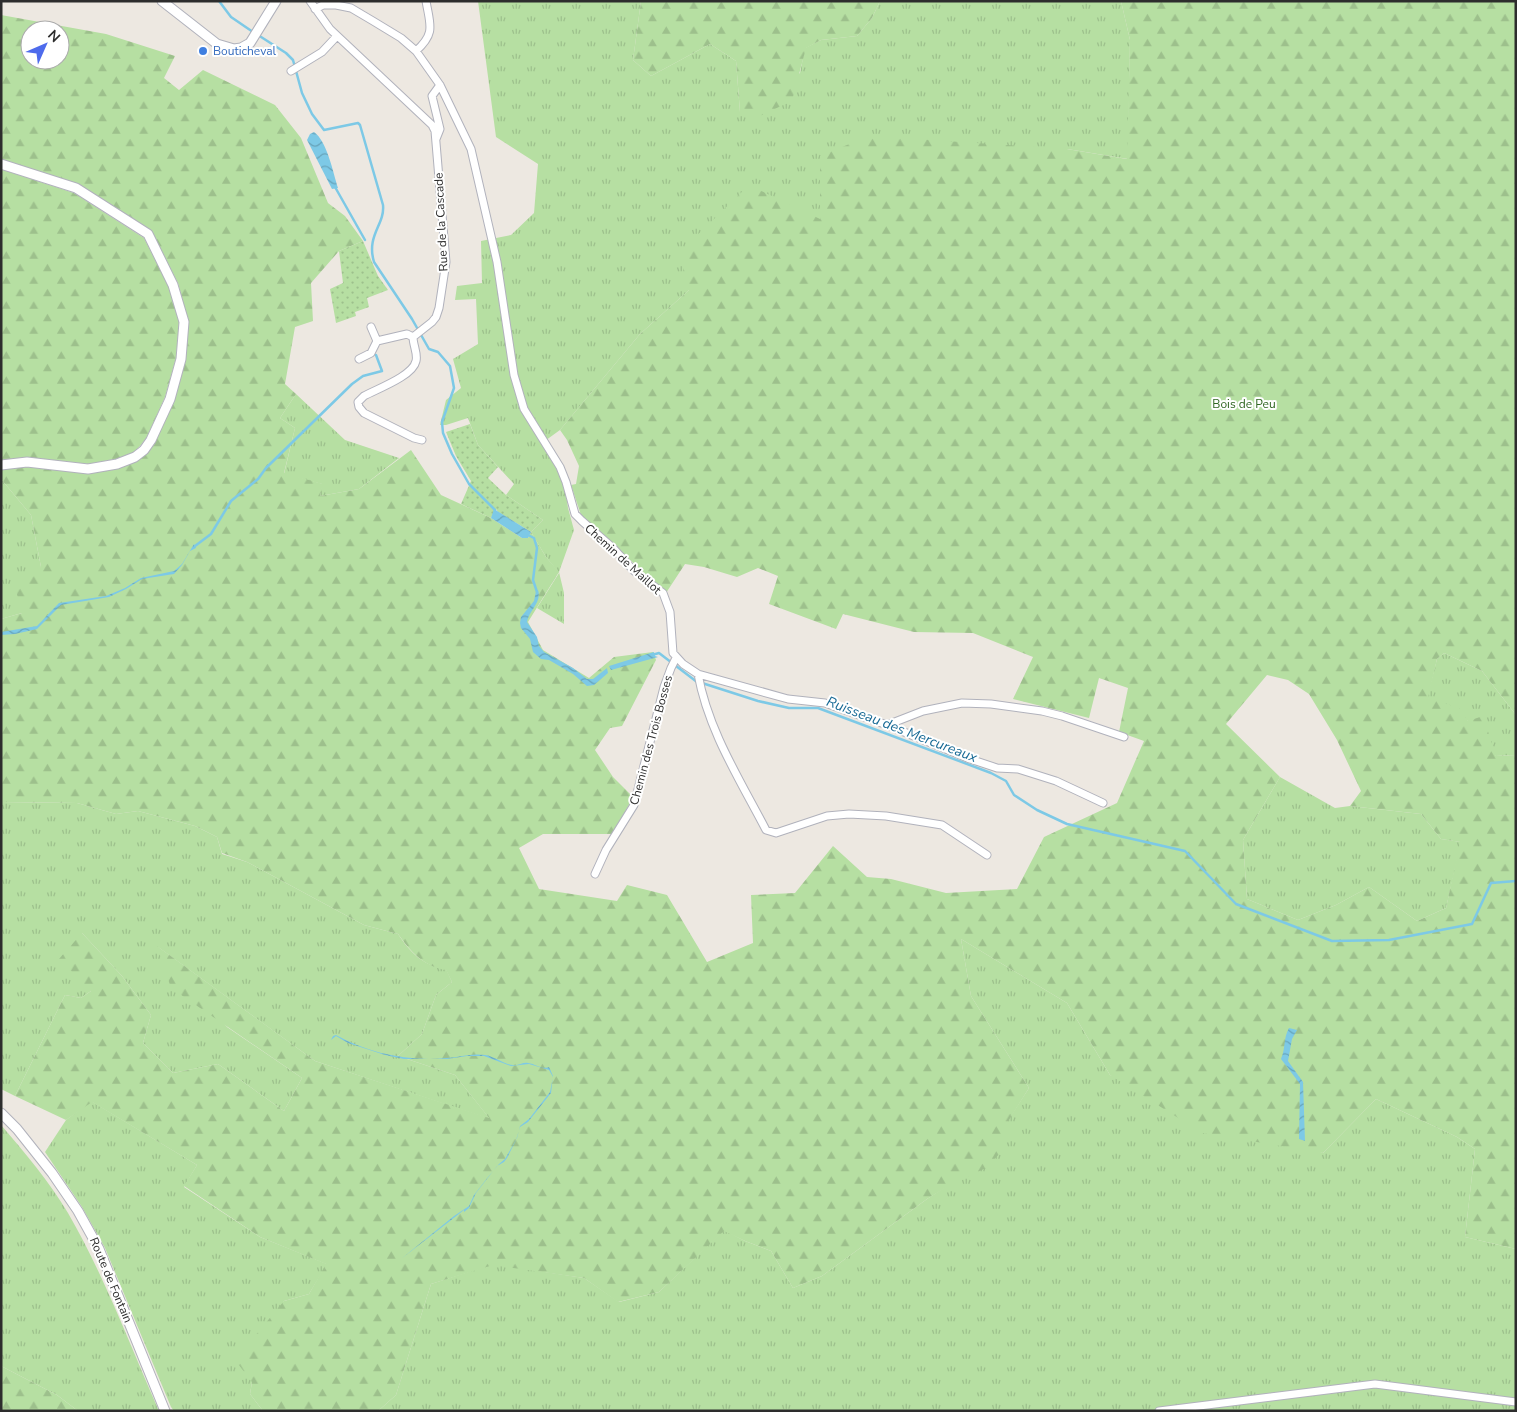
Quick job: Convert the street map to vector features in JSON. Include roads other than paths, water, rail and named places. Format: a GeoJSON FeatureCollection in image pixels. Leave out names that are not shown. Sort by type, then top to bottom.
{"type":"FeatureCollection","features":[{"type":"Feature","properties":{"kind":"street"},"geometry":{"type":"LineString","coordinates":[[162,1],[217,44],[224,47],[241,48],[254,38],[276,1]]}},
{"type":"Feature","properties":{"kind":"street","name":"Rue de la Cascade"},"geometry":{"type":"LineString","coordinates":[[310,1],[330,29],[432,125],[436,139],[446,262],[439,308],[432,322],[414,336]]}},
{"type":"Feature","properties":{"kind":"street"},"geometry":{"type":"LineString","coordinates":[[416,51],[429,37],[430,27],[426,1]]}},
{"type":"Feature","properties":{"kind":"street","name":"Chemin de Maillot"},"geometry":{"type":"LineString","coordinates":[[315,9],[323,4],[351,8],[401,38],[416,51],[440,85],[471,149],[497,262],[514,375],[524,409],[560,467],[575,514],[614,549],[634,572],[663,593],[670,612],[673,653],[676,659]]}},
{"type":"Feature","properties":{"kind":"street"},"geometry":{"type":"LineString","coordinates":[[295,68],[322,52],[337,36]]}},
{"type":"Feature","properties":{"kind":"street"},"geometry":{"type":"LineString","coordinates":[[436,139],[440,129],[432,96],[440,85]]}},
{"type":"Feature","properties":{"kind":"street"},"geometry":{"type":"LineString","coordinates":[[1,164],[76,188],[148,234],[174,285],[184,322],[181,359],[170,399],[151,440],[144,450],[135,457],[117,464],[88,469],[27,462],[1,465]]}},
{"type":"Feature","properties":{"kind":"street"},"geometry":{"type":"LineString","coordinates":[[359,359],[371,353],[377,341],[371,327]]}},
{"type":"Feature","properties":{"kind":"street"},"geometry":{"type":"LineString","coordinates":[[377,341],[407,334],[414,336],[413,345],[417,358],[416,364],[407,373],[364,396],[358,402],[359,407],[364,413],[414,438],[422,440]]}},
{"type":"Feature","properties":{"kind":"street"},"geometry":{"type":"LineString","coordinates":[[676,659],[699,680],[718,739],[766,830],[776,833],[827,816],[849,814],[886,816],[942,825],[987,856]]}},
{"type":"Feature","properties":{"kind":"street","name":"Chemin des Trois Bosses"},"geometry":{"type":"LineString","coordinates":[[595,874],[606,850],[634,805],[664,687],[670,668],[676,659]]}},
{"type":"Feature","properties":{"kind":"street"},"geometry":{"type":"LineString","coordinates":[[699,680],[788,700],[825,703],[887,725],[970,759],[997,768],[1018,769],[1056,781],[1103,803]]}},
{"type":"Feature","properties":{"kind":"street"},"geometry":{"type":"LineString","coordinates":[[887,725],[923,711],[962,703],[991,704],[1042,711],[1124,737]]}},
{"type":"Feature","properties":{"kind":"street","name":"Route de Fontain"},"geometry":{"type":"LineString","coordinates":[[1,1113],[17,1129],[52,1173],[78,1211],[99,1249],[165,1411]]}},
{"type":"Feature","properties":{"kind":"street"},"geometry":{"type":"LineString","coordinates":[[1159,1411],[1375,1384],[1516,1402]]}},
{"type":"Feature","properties":{"kind":"water"},"geometry":{"type":"Polygon","coordinates":[[[314,132],[319,136],[326,149],[338,188],[332,189],[307,140],[310,134],[314,132]]]}},
{"type":"Feature","properties":{"kind":"water"},"geometry":{"type":"Polygon","coordinates":[[[494,509],[531,532],[528,538],[522,538],[491,518],[494,509]]]}},
{"type":"Feature","properties":{"kind":"water"},"geometry":{"type":"Polygon","coordinates":[[[194,544],[196,548],[190,551],[182,565],[174,574],[142,579],[109,597],[61,605],[37,629],[1,635],[1,632],[37,626],[59,603],[106,596],[125,588],[141,578],[174,571],[182,564],[194,544]]]}},
{"type":"Feature","properties":{"kind":"water"},"geometry":{"type":"Polygon","coordinates":[[[538,590],[537,603],[527,622],[537,637],[539,646],[544,652],[573,668],[587,679],[593,679],[607,668],[608,673],[594,685],[587,686],[573,674],[549,660],[541,659],[533,652],[530,639],[521,628],[520,623],[521,617],[534,601],[536,591],[538,590]]]}},
{"type":"Feature","properties":{"kind":"water"},"geometry":{"type":"Polygon","coordinates":[[[654,652],[655,656],[658,657],[611,670],[609,666],[654,652]]]}},
{"type":"Feature","properties":{"kind":"water"},"geometry":{"type":"Polygon","coordinates":[[[1289,1028],[1297,1030],[1292,1039],[1288,1061],[1303,1082],[1305,1141],[1299,1139],[1300,1084],[1281,1059],[1289,1028]]]}},
{"type":"Feature","properties":{"kind":"water"},"geometry":{"type":"Polygon","coordinates":[[[336,1035],[375,1051],[418,1059],[404,1059],[385,1055],[348,1043],[336,1036],[331,1040],[336,1035]]]}},
{"type":"Feature","properties":{"kind":"water"},"geometry":{"type":"Polygon","coordinates":[[[470,1055],[485,1055],[510,1065],[526,1063],[544,1068],[549,1067],[553,1077],[549,1070],[529,1064],[511,1066],[484,1056],[432,1059],[470,1055]]]}},
{"type":"Feature","properties":{"kind":"water"},"geometry":{"type":"Polygon","coordinates":[[[553,1078],[551,1093],[528,1122],[520,1127],[519,1131],[520,1126],[529,1119],[550,1092],[553,1078]]]}},
{"type":"Feature","properties":{"kind":"water"},"geometry":{"type":"Polygon","coordinates":[[[516,1139],[507,1158],[498,1166],[505,1159],[516,1139]]]}},
{"type":"Feature","properties":{"kind":"water"},"geometry":{"type":"Polygon","coordinates":[[[493,1171],[476,1193],[469,1208],[401,1259],[469,1206],[474,1195],[493,1171]]]}},
{"type":"Feature","properties":{"kind":"waterway","name":"Ruisseau des Mercureaux"},"geometry":{"type":"LineString","coordinates":[[219,1],[231,17],[253,32]]}},
{"type":"Feature","properties":{"kind":"waterway","name":"Ruisseau des Mercureaux"},"geometry":{"type":"LineString","coordinates":[[258,35],[286,53],[293,60],[302,93],[312,114],[324,130],[358,123],[360,125],[383,205],[383,212],[372,245],[374,262],[412,319],[429,349],[438,352],[450,366],[454,388],[442,422],[443,433],[452,454],[469,484],[495,510]]}},
{"type":"Feature","properties":{"kind":"waterway"},"geometry":{"type":"LineString","coordinates":[[335,187],[365,240]]}},
{"type":"Feature","properties":{"kind":"waterway"},"geometry":{"type":"LineString","coordinates":[[195,546],[211,534],[231,501],[258,479],[266,468],[352,384],[363,376],[382,371],[376,355]]}},
{"type":"Feature","properties":{"kind":"waterway","name":"Ruisseau des Mercureaux"},"geometry":{"type":"LineString","coordinates":[[528,535],[534,538],[537,548],[533,580],[537,592]]}},
{"type":"Feature","properties":{"kind":"waterway","name":"Ruisseau des Mercureaux"},"geometry":{"type":"LineString","coordinates":[[652,655],[659,653],[697,682]]}},
{"type":"Feature","properties":{"kind":"waterway","name":"Ruisseau des Mercureaux"},"geometry":{"type":"LineString","coordinates":[[702,683],[758,701],[789,708],[818,708],[991,773],[1006,781],[1014,795],[1037,810],[1067,824],[1185,851],[1236,904],[1332,941],[1389,940],[1472,924],[1491,883],[1516,881]]}},
{"type":"Feature","properties":{"kind":"place","name":"Bouticheval"},"geometry":{"type":"Point","coordinates":[203,51]}},
{"type":"Feature","properties":{"kind":"park label","name":"Bois de Peu"},"geometry":{"type":"Point","coordinates":[1244,404]}}]}
